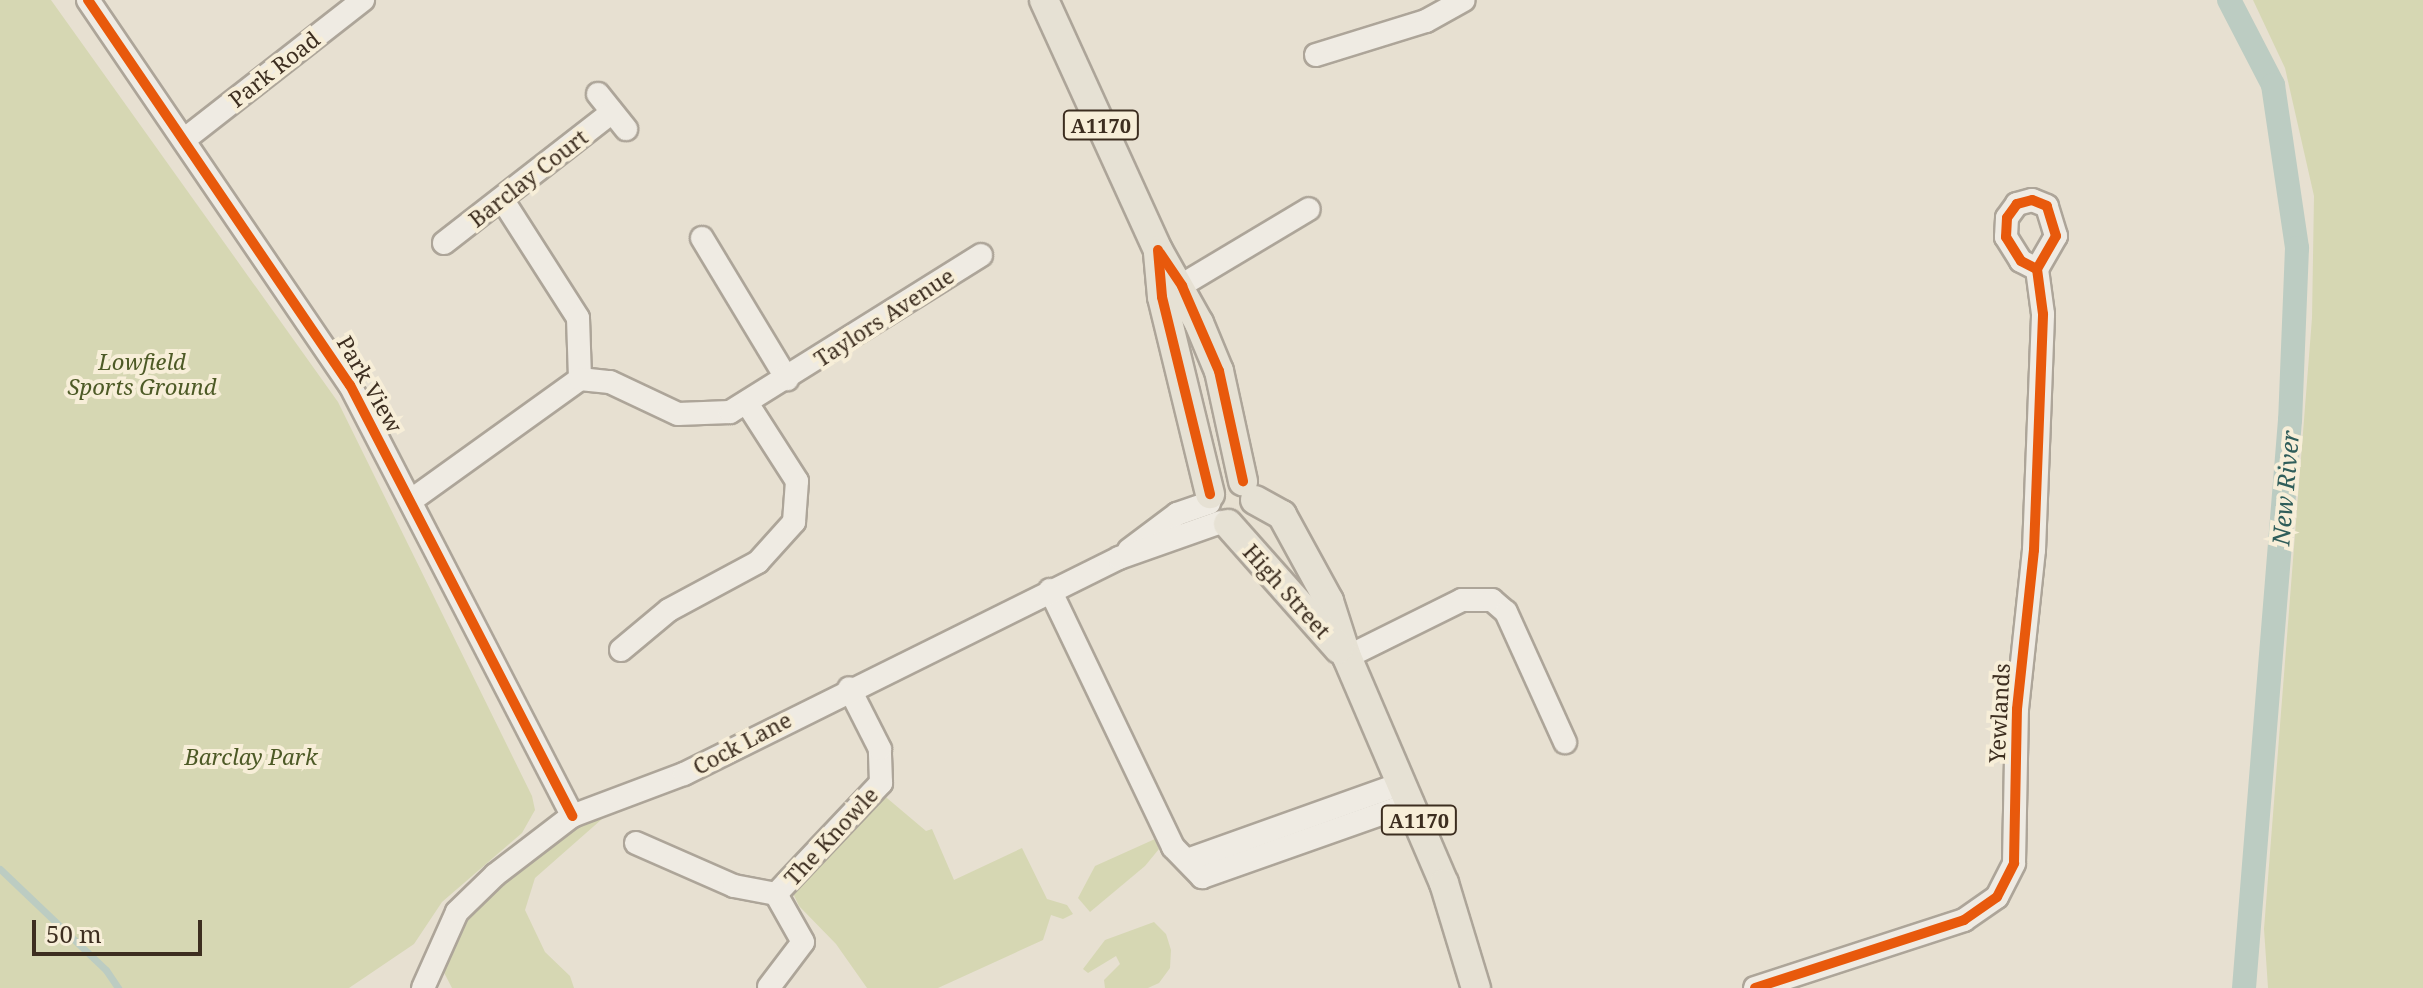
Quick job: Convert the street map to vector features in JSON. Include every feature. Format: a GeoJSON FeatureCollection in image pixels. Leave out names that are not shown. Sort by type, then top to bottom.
{"type":"FeatureCollection","features":[{"type":"Feature","properties":{"kind":"main road","name":"High Street"},"geometry":{"type":"LineString","coordinates":[[1044,0],[1158,250],[1172,291],[1217,511],[1347,657]]}},
{"type":"Feature","properties":{"kind":"main road","name":"High Street"},"geometry":{"type":"LineString","coordinates":[[1172,291],[1219,371],[1249,490],[1282,515],[1303,548],[1329,601],[1347,657],[1408,793],[1444,883],[1476,988]]}},
{"type":"Feature","properties":{"kind":"main road"},"geometry":{"type":"LineString","coordinates":[[1222,481],[1249,490],[1247,519],[1217,511],[1222,481]]}},
{"type":"Feature","properties":{"kind":"street","name":"Park View"},"geometry":{"type":"LineString","coordinates":[[88,0],[335,361],[413,499],[572,816]]}},
{"type":"Feature","properties":{"kind":"street","name":"Park Road"},"geometry":{"type":"LineString","coordinates":[[185,139],[363,0]]}},
{"type":"Feature","properties":{"kind":"street"},"geometry":{"type":"LineString","coordinates":[[1316,55],[1359,38],[1426,21],[1464,0]]}},
{"type":"Feature","properties":{"kind":"street","name":"Barclay Court"},"geometry":{"type":"LineString","coordinates":[[444,243],[502,199],[619,121],[598,94]]}},
{"type":"Feature","properties":{"kind":"street"},"geometry":{"type":"LineString","coordinates":[[413,499],[580,379],[578,318],[502,199]]}},
{"type":"Feature","properties":{"kind":"street"},"geometry":{"type":"LineString","coordinates":[[1172,291],[1309,209]]}},
{"type":"Feature","properties":{"kind":"street"},"geometry":{"type":"LineString","coordinates":[[702,238],[787,379]]}},
{"type":"Feature","properties":{"kind":"street","name":"Taylors Avenue"},"geometry":{"type":"LineString","coordinates":[[580,379],[604,380],[662,409],[688,416],[721,415],[787,379],[981,255]]}},
{"type":"Feature","properties":{"kind":"street","name":"Yewlands"},"geometry":{"type":"LineString","coordinates":[[1755,988],[1964,920],[1997,897],[2014,863],[2017,709],[2034,550],[2042,346],[2037,269]]}},
{"type":"Feature","properties":{"kind":"street"},"geometry":{"type":"LineString","coordinates":[[621,650],[669,610],[771,553],[794,522],[797,481],[747,403]]}},
{"type":"Feature","properties":{"kind":"street","name":"Cock Lane"},"geometry":{"type":"LineString","coordinates":[[423,988],[457,912],[495,875],[572,816],[684,774],[849,688],[1217,511]]}},
{"type":"Feature","properties":{"kind":"street"},"geometry":{"type":"LineString","coordinates":[[1050,590],[1173,847],[1202,877],[1408,793]]}},
{"type":"Feature","properties":{"kind":"street"},"geometry":{"type":"LineString","coordinates":[[1347,657],[1462,600],[1492,600],[1506,612],[1565,742]]}},
{"type":"Feature","properties":{"kind":"street","name":"The Knowle"},"geometry":{"type":"LineString","coordinates":[[776,894],[881,783],[880,749],[849,688]]}},
{"type":"Feature","properties":{"kind":"street"},"geometry":{"type":"LineString","coordinates":[[1187,860],[1408,793]]}},
{"type":"Feature","properties":{"kind":"street","name":"The Knowle"},"geometry":{"type":"LineString","coordinates":[[636,843],[734,886],[776,894],[803,942],[769,987]]}},
{"type":"Feature","properties":{"kind":"green space","name":"Barclay Park"},"geometry":{"type":"Polygon","coordinates":[[[0,0],[51,0],[338,402],[532,796],[535,810],[522,833],[442,902],[414,944],[349,988],[0,988],[0,0]]]}},
{"type":"Feature","properties":{"kind":"green space"},"geometry":{"type":"Polygon","coordinates":[[[2253,0],[2423,0],[2423,988],[2268,988],[2264,929],[2312,318],[2314,196],[2285,68],[2253,0]]]}},
{"type":"Feature","properties":{"kind":"green space"},"geometry":{"type":"Polygon","coordinates":[[[881,793],[926,831],[932,829],[954,880],[1022,848],[1047,899],[1067,905],[1073,914],[1063,919],[1051,915],[1043,940],[938,988],[867,988],[836,944],[799,906],[791,889],[881,793]]]}},
{"type":"Feature","properties":{"kind":"green space"},"geometry":{"type":"Polygon","coordinates":[[[619,804],[535,878],[525,910],[545,952],[570,976],[574,988],[452,988],[439,963],[466,915],[511,871],[586,816],[619,804]]]}},
{"type":"Feature","properties":{"kind":"green space"},"geometry":{"type":"Polygon","coordinates":[[[1155,839],[1159,849],[1145,866],[1090,912],[1078,898],[1095,866],[1155,839]]]}},
{"type":"Feature","properties":{"kind":"green space"},"geometry":{"type":"Polygon","coordinates":[[[1154,922],[1166,934],[1171,950],[1170,968],[1159,983],[1148,988],[1105,988],[1104,980],[1120,964],[1116,956],[1088,973],[1083,969],[1105,940],[1154,922]]]}},
{"type":"Feature","properties":{"kind":"waterway","name":"New River"},"geometry":{"type":"LineString","coordinates":[[2229,0],[2273,85],[2297,248],[2290,420],[2244,988]]}},
{"type":"Feature","properties":{"kind":"waterway"},"geometry":{"type":"LineString","coordinates":[[0,869],[106,970],[118,988]]}},
{"type":"Feature","properties":{"kind":"cycle path"},"geometry":{"type":"LineString","coordinates":[[88,0],[350,385],[572,816]]}},
{"type":"Feature","properties":{"kind":"cycle path"},"geometry":{"type":"LineString","coordinates":[[1755,988],[1964,920],[1997,897],[2014,863],[2017,709],[2034,550],[2043,314],[2037,269],[2056,236],[2047,206],[2032,200],[2017,204],[2007,218],[2006,237],[2021,261],[2037,269]]}},
{"type":"Feature","properties":{"kind":"cycle path"},"geometry":{"type":"LineString","coordinates":[[1158,250],[1162,297],[1210,494]]}},
{"type":"Feature","properties":{"kind":"cycle path"},"geometry":{"type":"LineString","coordinates":[[1160,253],[1182,286],[1219,371],[1243,481]]}},
{"type":"Feature","properties":{"kind":"park label","name":"Lowfield Sports Ground"},"geometry":{"type":"Point","coordinates":[142,374]}}]}
